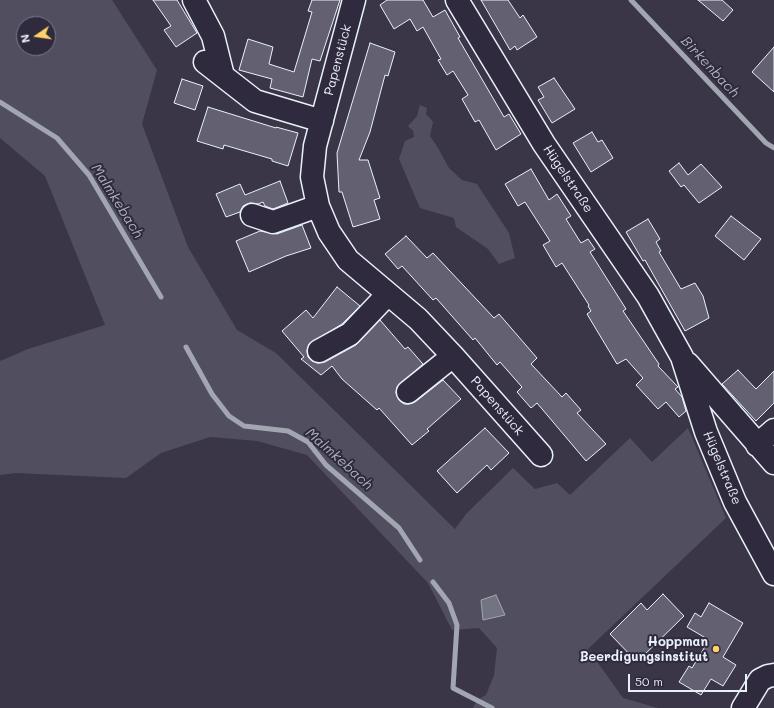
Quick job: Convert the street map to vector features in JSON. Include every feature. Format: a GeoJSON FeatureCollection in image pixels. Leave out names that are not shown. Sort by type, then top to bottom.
{"type":"FeatureCollection","features":[{"type":"Feature","properties":{"kind":"street"},"geometry":{"type":"LineString","coordinates":[[194,0],[213,36],[223,76]]}},
{"type":"Feature","properties":{"kind":"street","name":"Papenstück"},"geometry":{"type":"LineString","coordinates":[[354,0],[314,146],[312,177],[318,206],[329,232],[348,260],[418,319],[541,455]]}},
{"type":"Feature","properties":{"kind":"street","name":"Hügelstraße"},"geometry":{"type":"LineString","coordinates":[[456,0],[544,144],[648,296],[682,357],[774,463]]}},
{"type":"Feature","properties":{"kind":"street"},"geometry":{"type":"LineString","coordinates":[[205,62],[255,101],[322,121]]}},
{"type":"Feature","properties":{"kind":"street"},"geometry":{"type":"LineString","coordinates":[[252,215],[273,222],[318,206]]}},
{"type":"Feature","properties":{"kind":"street"},"geometry":{"type":"LineString","coordinates":[[319,351],[350,334],[388,294]]}},
{"type":"Feature","properties":{"kind":"street"},"geometry":{"type":"LineString","coordinates":[[408,392],[453,356]]}},
{"type":"Feature","properties":{"kind":"street","name":"Hügelstraße"},"geometry":{"type":"LineString","coordinates":[[682,357],[706,432],[735,502],[774,574]]}},
{"type":"Feature","properties":{"kind":"street"},"geometry":{"type":"LineString","coordinates":[[757,445],[774,430]]}},
{"type":"Feature","properties":{"kind":"street"},"geometry":{"type":"LineString","coordinates":[[743,708],[760,680],[774,675]]}},
{"type":"Feature","properties":{"kind":"shaded area"},"geometry":{"type":"Polygon","coordinates":[[[0,0],[112,0],[157,70],[142,124],[188,247],[237,330],[276,353],[455,529],[466,514],[513,468],[535,489],[557,483],[570,495],[630,438],[652,462],[688,428],[726,518],[588,649],[623,698],[658,708],[473,708],[477,700],[486,695],[494,675],[497,648],[479,628],[452,630],[428,583],[307,455],[257,441],[210,437],[161,453],[126,478],[16,473],[0,475],[0,361],[28,349],[105,325],[45,176],[0,138],[0,0]]]}},
{"type":"Feature","properties":{"kind":"shaded area"},"geometry":{"type":"Polygon","coordinates":[[[420,105],[427,108],[426,114],[433,122],[430,136],[449,168],[462,180],[477,184],[509,233],[515,258],[499,264],[488,249],[456,227],[454,218],[420,208],[399,159],[405,141],[414,137],[413,131],[408,126],[417,116],[420,105]]]}},
{"type":"Feature","properties":{"kind":"water"},"geometry":{"type":"Polygon","coordinates":[[[496,595],[505,615],[483,620],[481,600],[496,595]]]}},
{"type":"Feature","properties":{"kind":"building"},"geometry":{"type":"Polygon","coordinates":[[[153,0],[177,0],[197,33],[176,47],[164,30],[171,26],[153,0]]]}},
{"type":"Feature","properties":{"kind":"building"},"geometry":{"type":"Polygon","coordinates":[[[312,0],[340,0],[320,61],[312,59],[303,97],[270,88],[272,79],[239,70],[248,39],[273,47],[269,64],[294,72],[312,12],[308,11],[312,0]]]}},
{"type":"Feature","properties":{"kind":"building"},"geometry":{"type":"Polygon","coordinates":[[[387,0],[423,0],[433,17],[445,10],[460,37],[458,38],[504,117],[509,114],[521,134],[496,150],[479,120],[475,122],[462,99],[468,95],[453,71],[447,75],[438,60],[441,59],[423,27],[417,31],[410,19],[394,29],[380,5],[387,0]]]}},
{"type":"Feature","properties":{"kind":"building"},"geometry":{"type":"Polygon","coordinates":[[[481,0],[508,0],[520,18],[523,15],[537,37],[517,50],[515,46],[510,50],[481,0]]]}},
{"type":"Feature","properties":{"kind":"building"},"geometry":{"type":"Polygon","coordinates":[[[698,0],[722,0],[733,10],[723,21],[698,0]]]}},
{"type":"Feature","properties":{"kind":"building"},"geometry":{"type":"Polygon","coordinates":[[[370,43],[395,52],[388,76],[385,75],[370,132],[359,160],[368,160],[380,198],[374,200],[380,219],[353,227],[342,192],[339,192],[337,153],[370,43]]]}},
{"type":"Feature","properties":{"kind":"building"},"geometry":{"type":"Polygon","coordinates":[[[774,47],[774,92],[752,72],[774,47]]]}},
{"type":"Feature","properties":{"kind":"building"},"geometry":{"type":"Polygon","coordinates":[[[554,78],[575,109],[552,123],[538,100],[544,97],[538,87],[554,78]]]}},
{"type":"Feature","properties":{"kind":"building"},"geometry":{"type":"Polygon","coordinates":[[[182,79],[203,86],[195,110],[174,103],[182,79]]]}},
{"type":"Feature","properties":{"kind":"building"},"geometry":{"type":"Polygon","coordinates":[[[208,107],[276,128],[298,133],[288,166],[272,161],[272,159],[224,145],[223,149],[197,141],[208,107]]]}},
{"type":"Feature","properties":{"kind":"building"},"geometry":{"type":"Polygon","coordinates":[[[592,132],[598,142],[602,140],[613,158],[591,172],[573,143],[592,132]]]}},
{"type":"Feature","properties":{"kind":"building"},"geometry":{"type":"Polygon","coordinates":[[[679,163],[688,175],[701,164],[722,187],[699,203],[684,185],[681,187],[669,171],[679,163]]]}},
{"type":"Feature","properties":{"kind":"building"},"geometry":{"type":"Polygon","coordinates":[[[531,169],[549,200],[557,194],[571,216],[566,219],[581,243],[588,239],[595,249],[590,252],[626,309],[623,311],[659,364],[658,366],[678,387],[675,389],[682,397],[686,411],[679,417],[666,402],[658,409],[636,385],[643,378],[626,359],[617,364],[587,314],[591,311],[588,306],[589,305],[562,263],[556,267],[543,245],[550,241],[525,202],[518,206],[505,184],[531,169]]]}},
{"type":"Feature","properties":{"kind":"building"},"geometry":{"type":"Polygon","coordinates":[[[280,181],[288,203],[273,209],[265,206],[263,202],[258,204],[250,203],[243,206],[240,212],[226,217],[216,194],[240,184],[245,195],[280,181]]]}},
{"type":"Feature","properties":{"kind":"building"},"geometry":{"type":"Polygon","coordinates":[[[731,216],[761,239],[744,260],[715,236],[731,216]]]}},
{"type":"Feature","properties":{"kind":"building"},"geometry":{"type":"Polygon","coordinates":[[[648,219],[660,239],[656,242],[661,251],[659,252],[681,289],[695,283],[703,296],[709,318],[685,331],[645,260],[643,261],[626,232],[648,219]]]}},
{"type":"Feature","properties":{"kind":"building"},"geometry":{"type":"Polygon","coordinates":[[[302,225],[311,248],[286,256],[249,272],[236,241],[260,231],[277,234],[302,225]]]}},
{"type":"Feature","properties":{"kind":"building"},"geometry":{"type":"Polygon","coordinates":[[[406,236],[427,258],[433,253],[494,318],[499,314],[537,358],[531,364],[562,397],[566,393],[581,410],[577,413],[606,444],[586,461],[537,403],[531,408],[517,392],[522,387],[500,362],[497,365],[475,338],[473,340],[436,298],[433,300],[402,266],[398,269],[385,254],[406,236]]]}},
{"type":"Feature","properties":{"kind":"building"},"geometry":{"type":"Polygon","coordinates":[[[337,287],[360,306],[342,324],[309,344],[307,351],[308,357],[312,361],[318,363],[325,362],[356,345],[380,320],[405,349],[408,347],[423,364],[397,387],[396,393],[399,400],[404,404],[415,402],[443,380],[461,399],[427,429],[429,431],[412,445],[379,408],[377,410],[342,379],[332,366],[321,375],[301,359],[304,357],[282,331],[306,310],[313,318],[337,287]]]}},
{"type":"Feature","properties":{"kind":"building"},"geometry":{"type":"Polygon","coordinates":[[[738,370],[756,389],[774,371],[774,403],[756,421],[722,384],[738,370]]]}},
{"type":"Feature","properties":{"kind":"building"},"geometry":{"type":"Polygon","coordinates":[[[485,428],[509,453],[491,470],[487,465],[457,493],[437,471],[485,428]]]}},
{"type":"Feature","properties":{"kind":"building"},"geometry":{"type":"Polygon","coordinates":[[[663,594],[684,616],[637,662],[610,634],[641,603],[647,610],[663,594]]]}},
{"type":"Feature","properties":{"kind":"building","name":"Hoppman Beerdigungsinstitut"},"geometry":{"type":"Polygon","coordinates":[[[709,603],[743,623],[723,657],[736,665],[723,686],[711,679],[701,695],[679,682],[689,666],[692,668],[709,640],[687,627],[695,613],[701,617],[709,603]]]}},
{"type":"Feature","properties":{"kind":"waterway","name":"Birkenbach"},"geometry":{"type":"LineString","coordinates":[[631,0],[766,143],[774,148]]}},
{"type":"Feature","properties":{"kind":"waterway","name":"Malmkebach"},"geometry":{"type":"LineString","coordinates":[[0,102],[57,138],[89,175],[161,297]]}},
{"type":"Feature","properties":{"kind":"waterway","name":"Malmkebach"},"geometry":{"type":"LineString","coordinates":[[186,347],[212,394],[229,416],[244,426],[288,431],[308,442],[326,465],[399,528],[420,560]]}},
{"type":"Feature","properties":{"kind":"waterway","name":"Malmkebach"},"geometry":{"type":"LineString","coordinates":[[433,582],[449,603],[457,625],[453,688],[492,708]]}},
{"type":"Feature","properties":{"kind":"place","name":"Hoppman Beerdigungsinstitut"},"geometry":{"type":"Point","coordinates":[716,649]}}]}
